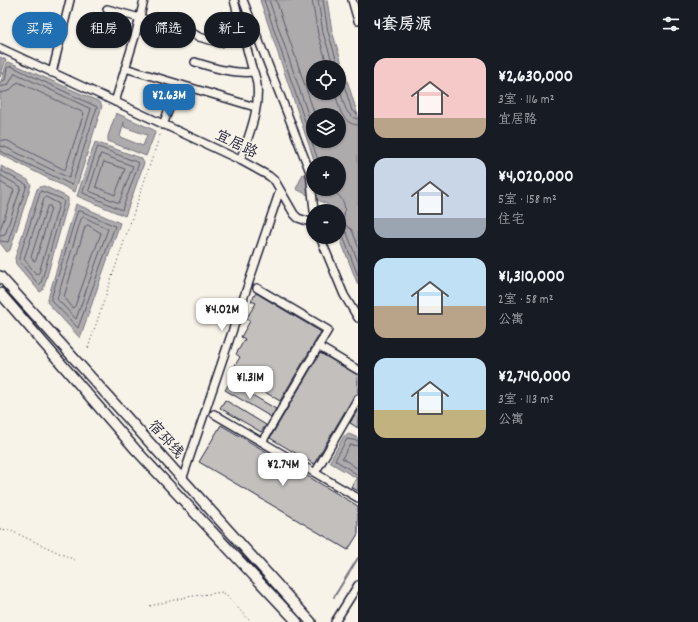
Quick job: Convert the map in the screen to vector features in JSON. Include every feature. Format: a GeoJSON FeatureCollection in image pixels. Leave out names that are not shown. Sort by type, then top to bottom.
{"type":"FeatureCollection","features":[{"type":"Feature","properties":{"kind":"main road","name":"宿邳线"},"geometry":{"type":"LineString","coordinates":[[0,276],[311,622]]}},
{"type":"Feature","properties":{"kind":"main road","name":"宿邳线"},"geometry":{"type":"LineString","coordinates":[[0,293],[136,450],[297,622]]}},
{"type":"Feature","properties":{"kind":"street"},"geometry":{"type":"LineString","coordinates":[[52,73],[70,0]]}},
{"type":"Feature","properties":{"kind":"street"},"geometry":{"type":"LineString","coordinates":[[141,12],[144,0]]}},
{"type":"Feature","properties":{"kind":"street"},"geometry":{"type":"LineString","coordinates":[[234,0],[257,78],[258,88],[251,132],[240,160]]}},
{"type":"Feature","properties":{"kind":"street"},"geometry":{"type":"LineString","coordinates":[[243,0],[310,172],[313,204]]}},
{"type":"Feature","properties":{"kind":"street"},"geometry":{"type":"LineString","coordinates":[[352,0],[358,21]]}},
{"type":"Feature","properties":{"kind":"street"},"geometry":{"type":"LineString","coordinates":[[107,9],[140,18],[115,102]]}},
{"type":"Feature","properties":{"kind":"street","name":"宜居路"},"geometry":{"type":"LineString","coordinates":[[0,48],[240,160],[269,176],[275,181],[294,214],[298,218],[306,221]]}},
{"type":"Feature","properties":{"kind":"street"},"geometry":{"type":"LineString","coordinates":[[195,62],[226,71],[244,73],[254,72]]}},
{"type":"Feature","properties":{"kind":"street"},"geometry":{"type":"LineString","coordinates":[[125,68],[255,107]]}},
{"type":"Feature","properties":{"kind":"street"},"geometry":{"type":"LineString","coordinates":[[163,125],[178,84]]}},
{"type":"Feature","properties":{"kind":"street"},"geometry":{"type":"LineString","coordinates":[[182,480],[280,190]]}},
{"type":"Feature","properties":{"kind":"street"},"geometry":{"type":"LineString","coordinates":[[323,244],[344,295],[358,318]]}},
{"type":"Feature","properties":{"kind":"street"},"geometry":{"type":"LineString","coordinates":[[257,288],[328,330],[262,442]]}},
{"type":"Feature","properties":{"kind":"street"},"geometry":{"type":"LineString","coordinates":[[318,346],[358,370]]}},
{"type":"Feature","properties":{"kind":"street"},"geometry":{"type":"LineString","coordinates":[[315,473],[358,399]]}},
{"type":"Feature","properties":{"kind":"street"},"geometry":{"type":"LineString","coordinates":[[214,414],[358,498]]}},
{"type":"Feature","properties":{"kind":"street"},"geometry":{"type":"LineString","coordinates":[[335,622],[358,585]]}},
{"type":"Feature","properties":{"kind":"path"},"geometry":{"type":"LineString","coordinates":[[88,348],[163,125]]}},
{"type":"Feature","properties":{"kind":"path"},"geometry":{"type":"LineString","coordinates":[[0,529],[9,530],[77,561]]}},
{"type":"Feature","properties":{"kind":"path"},"geometry":{"type":"LineString","coordinates":[[150,606],[186,597],[222,592],[251,622]]}},
{"type":"Feature","properties":{"kind":"water"},"geometry":{"type":"Polygon","coordinates":[[[260,0],[327,0],[332,31],[341,60],[306,60],[306,100],[346,100],[346,77],[358,116],[358,285],[342,244],[346,244],[346,204],[326,204],[310,196],[346,196],[346,156],[313,156],[310,148],[346,148],[346,108],[306,108],[306,136],[260,0]]]}},
{"type":"Feature","properties":{"kind":"water"},"geometry":{"type":"Polygon","coordinates":[[[0,57],[6,60],[0,77],[0,57]]]}},
{"type":"Feature","properties":{"kind":"water"},"geometry":{"type":"Polygon","coordinates":[[[9,62],[100,102],[102,106],[75,192],[0,154],[0,84],[7,63],[9,62]]]}},
{"type":"Feature","properties":{"kind":"water"},"geometry":{"type":"Polygon","coordinates":[[[116,113],[154,130],[155,133],[146,156],[108,141],[108,136],[116,113]],[[124,122],[120,137],[143,146],[147,135],[124,127],[124,122]]]}},
{"type":"Feature","properties":{"kind":"water"},"geometry":{"type":"Polygon","coordinates":[[[95,142],[141,158],[144,163],[125,216],[77,196],[95,142]]]}},
{"type":"Feature","properties":{"kind":"water"},"geometry":{"type":"Polygon","coordinates":[[[1,166],[28,180],[31,185],[10,250],[7,252],[0,243],[1,166]]]}},
{"type":"Feature","properties":{"kind":"water"},"geometry":{"type":"Polygon","coordinates":[[[303,174],[306,176],[306,194],[296,189],[303,174]]]}},
{"type":"Feature","properties":{"kind":"water"},"geometry":{"type":"Polygon","coordinates":[[[44,186],[68,198],[68,203],[43,290],[40,292],[16,264],[15,258],[37,189],[44,186]]]}},
{"type":"Feature","properties":{"kind":"water"},"geometry":{"type":"Polygon","coordinates":[[[76,204],[120,223],[80,338],[47,302],[76,204]]]}},
{"type":"Feature","properties":{"kind":"water"},"geometry":{"type":"Polygon","coordinates":[[[349,434],[358,438],[358,479],[330,461],[344,436],[349,434]]]}},
{"type":"Feature","properties":{"kind":"building"},"geometry":{"type":"Polygon","coordinates":[[[256,293],[321,332],[280,401],[231,372],[240,357],[236,354],[245,339],[241,337],[250,321],[246,319],[256,303],[251,301],[256,293]]]}},
{"type":"Feature","properties":{"kind":"building"},"geometry":{"type":"Polygon","coordinates":[[[320,353],[358,375],[358,394],[354,396],[314,464],[270,438],[320,353]]]}},
{"type":"Feature","properties":{"kind":"building"},"geometry":{"type":"Polygon","coordinates":[[[230,382],[276,409],[271,417],[225,390],[230,382]]]}},
{"type":"Feature","properties":{"kind":"building"},"geometry":{"type":"Polygon","coordinates":[[[225,400],[266,425],[261,432],[220,408],[225,400]]]}},
{"type":"Feature","properties":{"kind":"building"},"geometry":{"type":"Polygon","coordinates":[[[358,409],[358,428],[350,423],[358,409]]]}},
{"type":"Feature","properties":{"kind":"building"},"geometry":{"type":"Polygon","coordinates":[[[221,425],[358,506],[358,534],[348,550],[199,462],[221,425]]]}},
{"type":"Feature","properties":{"kind":"building"},"geometry":{"type":"Polygon","coordinates":[[[358,476],[358,491],[351,487],[358,476]]]}},
{"type":"Feature","properties":{"kind":"waterway"},"geometry":{"type":"LineString","coordinates":[[334,597],[358,558]]}}]}
